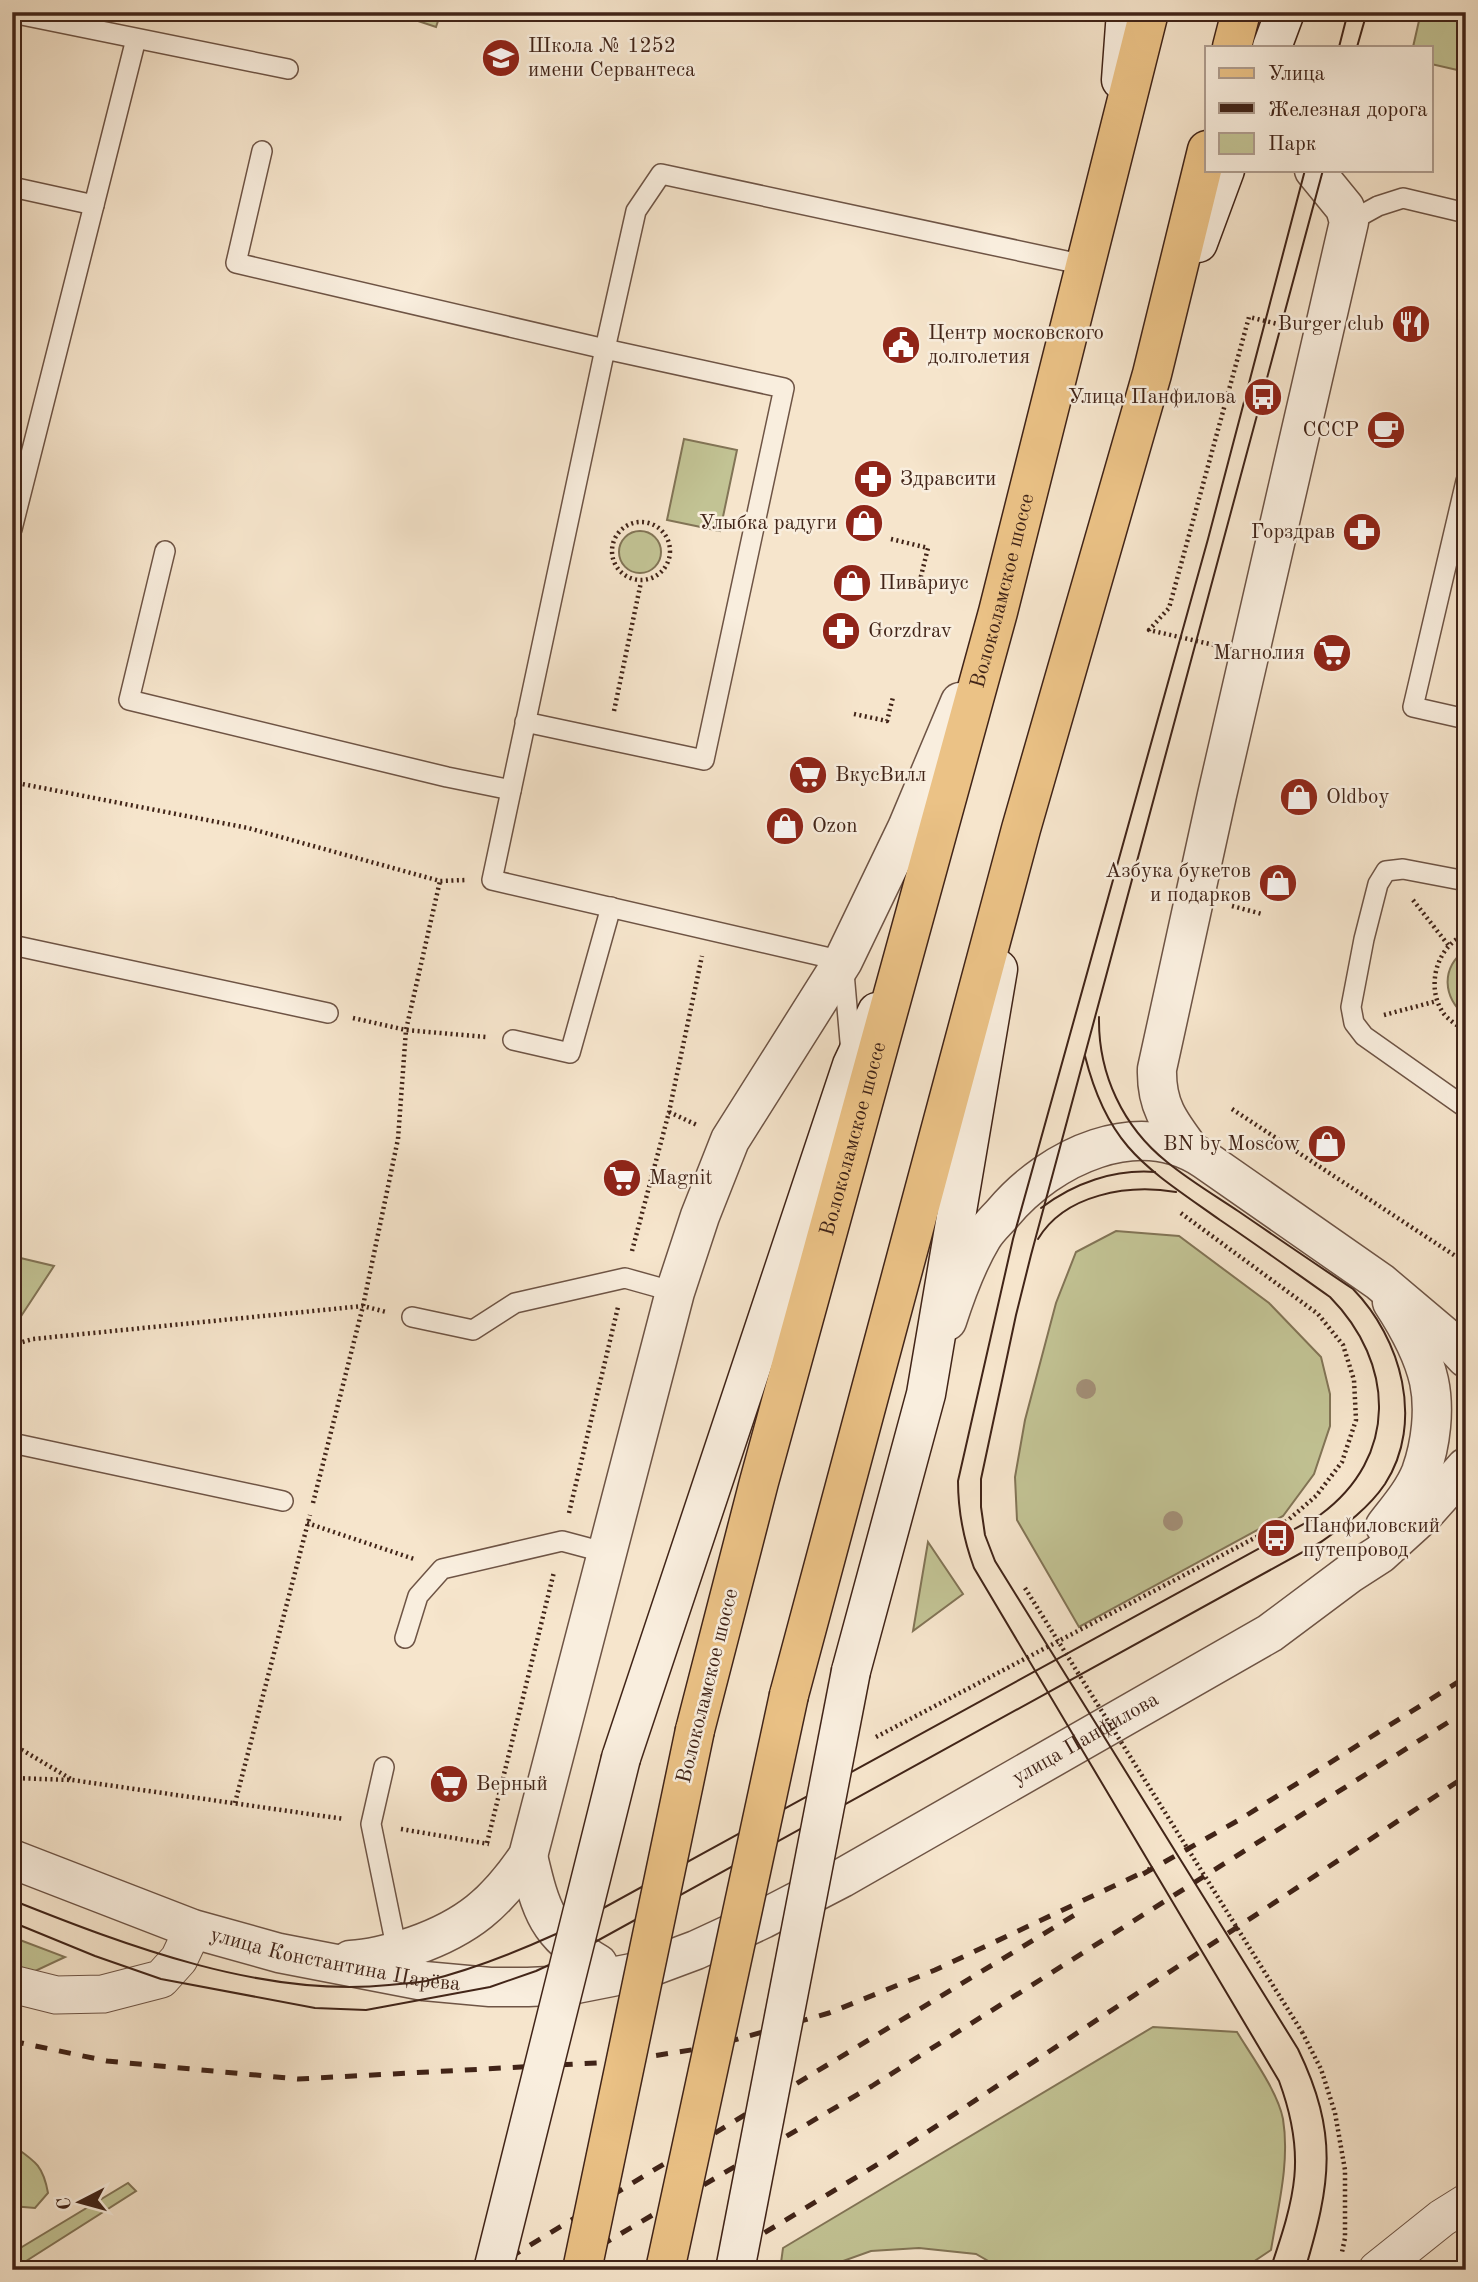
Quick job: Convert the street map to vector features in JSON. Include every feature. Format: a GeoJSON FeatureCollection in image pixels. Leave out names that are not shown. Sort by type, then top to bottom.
{"type":"FeatureCollection","features":[{"type":"Feature","properties":{"kind":"main road","name":"Волоколамское шоссе"},"geometry":{"type":"LineString","coordinates":[[582,2270],[695,1730],[759,1482],[998,612],[1149,12]]}},
{"type":"Feature","properties":{"kind":"main road"},"geometry":{"type":"LineString","coordinates":[[1232,46],[1241,12]]}},
{"type":"Feature","properties":{"kind":"main road"},"geometry":{"type":"LineString","coordinates":[[665,2270],[789,1695],[1021,829],[1152,374],[1205,158]]}},
{"type":"Feature","properties":{"kind":"street"},"geometry":{"type":"LineString","coordinates":[[1116,136],[1126,12]]}},
{"type":"Feature","properties":{"kind":"street"},"geometry":{"type":"LineString","coordinates":[[1272,46],[1287,12]]}},
{"type":"Feature","properties":{"kind":"street"},"geometry":{"type":"LineString","coordinates":[[1286,46],[1287,12]]}},
{"type":"Feature","properties":{"kind":"street"},"geometry":{"type":"LineString","coordinates":[[1152,374],[1224,172]]}},
{"type":"Feature","properties":{"kind":"street"},"geometry":{"type":"LineString","coordinates":[[1316,172],[1345,208],[1349,222],[1217,795],[1157,1069],[1157,1086],[1168,1122],[1190,1150],[1380,1282],[1466,1358]]}},
{"type":"Feature","properties":{"kind":"street"},"geometry":{"type":"LineString","coordinates":[[324,1961],[365,1959],[438,1937],[469,1921],[510,1882],[528,1856],[675,1293],[700,1216],[730,1140],[843,961],[907,828],[998,612]]}},
{"type":"Feature","properties":{"kind":"street"},"geometry":{"type":"LineString","coordinates":[[926,1394],[1021,829]]}},
{"type":"Feature","properties":{"kind":"street"},"geometry":{"type":"LineString","coordinates":[[493,2270],[621,1758],[852,1065],[908,943]]}},
{"type":"Feature","properties":{"kind":"street"},"geometry":{"type":"LineString","coordinates":[[735,2270],[851,1671],[955,1294],[983,1236],[1029,1186],[1070,1160],[1099,1148],[1143,1140],[1190,1150]]}},
{"type":"Feature","properties":{"kind":"street"},"geometry":{"type":"LineString","coordinates":[[1380,1282],[1466,1321]]}},
{"type":"Feature","properties":{"kind":"street"},"geometry":{"type":"LineString","coordinates":[[1349,1574],[1408,1496],[1420,1473],[1429,1445],[1429,1381],[1403,1319],[1380,1282]]}},
{"type":"Feature","properties":{"kind":"street","name":"улица Панфилова"},"geometry":{"type":"LineString","coordinates":[[653,1967],[763,1919],[842,1878],[1270,1633],[1380,1554],[1424,1514],[1466,1467]]}},
{"type":"Feature","properties":{"kind":"street"},"geometry":{"type":"LineString","coordinates":[[528,1856],[535,1887],[556,1934],[577,1952],[597,1964],[653,1967]]}},
{"type":"Feature","properties":{"kind":"street","name":"улица Константина Царёва"},"geometry":{"type":"LineString","coordinates":[[12,1859],[193,1929],[279,1953],[424,1981],[490,1987],[571,1985],[653,1967]]}},
{"type":"Feature","properties":{"kind":"street"},"geometry":{"type":"LineString","coordinates":[[12,1984],[56,1995],[103,1994],[161,1979],[179,1959],[193,1929]]}},
{"type":"Feature","properties":{"kind":"street"},"geometry":{"type":"LineString","coordinates":[[1377,2270],[1442,2218],[1466,2203]]}},
{"type":"Feature","properties":{"kind":"lane"},"geometry":{"type":"LineString","coordinates":[[12,13],[288,69]]}},
{"type":"Feature","properties":{"kind":"lane"},"geometry":{"type":"LineString","coordinates":[[12,529],[136,39]]}},
{"type":"Feature","properties":{"kind":"lane"},"geometry":{"type":"LineString","coordinates":[[262,151],[236,263],[784,388],[704,760],[525,722]]}},
{"type":"Feature","properties":{"kind":"lane"},"geometry":{"type":"LineString","coordinates":[[852,1065],[843,961],[492,880],[636,211],[661,174],[1085,265]]}},
{"type":"Feature","properties":{"kind":"lane"},"geometry":{"type":"LineString","coordinates":[[12,187],[94,205]]}},
{"type":"Feature","properties":{"kind":"lane"},"geometry":{"type":"LineString","coordinates":[[1349,222],[1378,206],[1403,198],[1466,213]]}},
{"type":"Feature","properties":{"kind":"lane"},"geometry":{"type":"LineString","coordinates":[[1466,481],[1413,706],[1466,719]]}},
{"type":"Feature","properties":{"kind":"lane"},"geometry":{"type":"LineString","coordinates":[[165,551],[130,700],[511,790]]}},
{"type":"Feature","properties":{"kind":"lane"},"geometry":{"type":"LineString","coordinates":[[1466,881],[1403,869],[1386,871],[1378,884],[1351,1007],[1354,1024],[1364,1035],[1466,1108]]}},
{"type":"Feature","properties":{"kind":"lane"},"geometry":{"type":"LineString","coordinates":[[513,1040],[570,1054],[611,907]]}},
{"type":"Feature","properties":{"kind":"lane"},"geometry":{"type":"LineString","coordinates":[[12,945],[328,1013]]}},
{"type":"Feature","properties":{"kind":"lane"},"geometry":{"type":"LineString","coordinates":[[412,1317],[473,1330],[515,1303],[625,1278],[675,1293]]}},
{"type":"Feature","properties":{"kind":"lane"},"geometry":{"type":"LineString","coordinates":[[12,1443],[283,1501]]}},
{"type":"Feature","properties":{"kind":"lane"},"geometry":{"type":"LineString","coordinates":[[405,1638],[418,1596],[442,1569],[562,1541],[607,1553]]}},
{"type":"Feature","properties":{"kind":"lane"},"geometry":{"type":"LineString","coordinates":[[384,1767],[372,1824],[397,1951]]}},
{"type":"Feature","properties":{"kind":"path"},"geometry":{"type":"LineString","coordinates":[[1222,646],[1149,630],[1169,608],[1248,317],[1292,328]]}},
{"type":"Feature","properties":{"kind":"path"},"geometry":{"type":"LineString","coordinates":[[640,522],[654,524],[664,532],[670,544],[670,558],[665,570],[654,578],[641,582],[628,579],[618,570],[612,559],[612,545],[617,533],[627,525],[640,522]]}},
{"type":"Feature","properties":{"kind":"path"},"geometry":{"type":"LineString","coordinates":[[891,539],[928,548],[918,588]]}},
{"type":"Feature","properties":{"kind":"path"},"geometry":{"type":"LineString","coordinates":[[608,739],[641,582]]}},
{"type":"Feature","properties":{"kind":"path"},"geometry":{"type":"LineString","coordinates":[[854,713],[887,721],[893,697]]}},
{"type":"Feature","properties":{"kind":"path"},"geometry":{"type":"LineString","coordinates":[[12,782],[248,828],[440,881],[492,880]]}},
{"type":"Feature","properties":{"kind":"path"},"geometry":{"type":"LineString","coordinates":[[1391,871],[1449,946]]}},
{"type":"Feature","properties":{"kind":"path"},"geometry":{"type":"LineString","coordinates":[[235,1804],[363,1307],[398,1139],[405,1030],[440,881]]}},
{"type":"Feature","properties":{"kind":"path"},"geometry":{"type":"LineString","coordinates":[[1232,906],[1262,914]]}},
{"type":"Feature","properties":{"kind":"path"},"geometry":{"type":"LineString","coordinates":[[487,1843],[625,1278],[669,1112],[708,929]]}},
{"type":"Feature","properties":{"kind":"path"},"geometry":{"type":"LineString","coordinates":[[1466,934],[1449,946],[1440,958],[1435,987],[1437,1001],[1444,1014],[1466,1031]]}},
{"type":"Feature","properties":{"kind":"path"},"geometry":{"type":"LineString","coordinates":[[1354,1024],[1437,1001]]}},
{"type":"Feature","properties":{"kind":"path"},"geometry":{"type":"LineString","coordinates":[[328,1013],[405,1030],[513,1040]]}},
{"type":"Feature","properties":{"kind":"path"},"geometry":{"type":"LineString","coordinates":[[1232,1108],[1466,1263]]}},
{"type":"Feature","properties":{"kind":"path"},"geometry":{"type":"LineString","coordinates":[[669,1112],[702,1127]]}},
{"type":"Feature","properties":{"kind":"path"},"geometry":{"type":"LineString","coordinates":[[876,1737],[1287,1521],[1316,1496],[1342,1462],[1356,1420],[1354,1380],[1343,1345],[1318,1314],[1178,1211]]}},
{"type":"Feature","properties":{"kind":"path"},"geometry":{"type":"LineString","coordinates":[[12,1345],[33,1339],[363,1307],[412,1317]]}},
{"type":"Feature","properties":{"kind":"path"},"geometry":{"type":"LineString","coordinates":[[283,1501],[308,1524],[442,1569]]}},
{"type":"Feature","properties":{"kind":"path"},"geometry":{"type":"LineString","coordinates":[[1025,1588],[1302,2032],[1321,2069],[1335,2113],[1345,2171],[1345,2238],[1340,2259]]}},
{"type":"Feature","properties":{"kind":"path"},"geometry":{"type":"LineString","coordinates":[[12,1744],[72,1780]]}},
{"type":"Feature","properties":{"kind":"path"},"geometry":{"type":"LineString","coordinates":[[12,1778],[72,1780],[372,1824],[487,1843],[528,1856]]}},
{"type":"Feature","properties":{"kind":"green space"},"geometry":{"type":"Polygon","coordinates":[[[391,12],[441,12],[436,27],[391,12]]]}},
{"type":"Feature","properties":{"kind":"green space"},"geometry":{"type":"Polygon","coordinates":[[[1421,12],[1466,12],[1466,72],[1432,64],[1432,46],[1413,46],[1421,12]]]}},
{"type":"Feature","properties":{"kind":"green space"},"geometry":{"type":"Polygon","coordinates":[[[684,439],[737,450],[720,531],[667,520],[684,439]]]}},
{"type":"Feature","properties":{"kind":"green space"},"geometry":{"type":"Polygon","coordinates":[[[640,531],[654,538],[661,552],[654,566],[640,573],[626,566],[619,552],[626,538],[640,531]]]}},
{"type":"Feature","properties":{"kind":"green space"},"geometry":{"type":"Polygon","coordinates":[[[1466,949],[1466,1017],[1453,1001],[1448,983],[1452,965],[1466,949]]]}},
{"type":"Feature","properties":{"kind":"green space"},"geometry":{"type":"Polygon","coordinates":[[[1116,1231],[1179,1236],[1269,1303],[1321,1357],[1330,1394],[1330,1426],[1314,1474],[1283,1516],[1079,1627],[1017,1520],[1015,1477],[1025,1420],[1056,1303],[1076,1252],[1116,1231]]]}},
{"type":"Feature","properties":{"kind":"green space"},"geometry":{"type":"Polygon","coordinates":[[[12,1256],[54,1266],[12,1330],[12,1256]]]}},
{"type":"Feature","properties":{"kind":"green space"},"geometry":{"type":"Polygon","coordinates":[[[928,1542],[963,1594],[913,1631],[928,1542]]]}},
{"type":"Feature","properties":{"kind":"green space"},"geometry":{"type":"Polygon","coordinates":[[[12,1937],[65,1957],[31,1973],[12,1968],[12,1937]]]}},
{"type":"Feature","properties":{"kind":"green space"},"geometry":{"type":"Polygon","coordinates":[[[1153,2027],[1237,2032],[1280,2108],[1285,2135],[1284,2168],[1271,2250],[1241,2270],[1004,2270],[976,2254],[919,2248],[871,2251],[818,2270],[780,2270],[783,2248],[1153,2027]]]}},
{"type":"Feature","properties":{"kind":"green space"},"geometry":{"type":"Polygon","coordinates":[[[12,2145],[32,2160],[44,2176],[48,2193],[35,2208],[12,2206],[12,2145]]]}},
{"type":"Feature","properties":{"kind":"green space"},"geometry":{"type":"Polygon","coordinates":[[[128,2183],[136,2191],[12,2270],[12,2253],[128,2183]]]}},
{"type":"Feature","properties":{"kind":"tram line"},"geometry":{"type":"LineString","coordinates":[[1339,46],[1348,12]]}},
{"type":"Feature","properties":{"kind":"tram line"},"geometry":{"type":"LineString","coordinates":[[1357,46],[1367,12]]}},
{"type":"Feature","properties":{"kind":"tram line"},"geometry":{"type":"LineString","coordinates":[[1270,2270],[1286,2220],[1294,2176],[1293,2132],[1279,2081],[974,1568],[962,1525],[958,1481],[1013,1239],[1208,539],[1304,172]]}},
{"type":"Feature","properties":{"kind":"tram line"},"geometry":{"type":"LineString","coordinates":[[1305,2270],[1321,2211],[1327,2159],[1320,2107],[1311,2079],[1298,2049],[995,1561],[985,1535],[981,1479],[1031,1255],[1322,172]]}},
{"type":"Feature","properties":{"kind":"tram line"},"geometry":{"type":"LineString","coordinates":[[12,1922],[161,1979],[315,2008],[366,2010],[490,1987],[536,1971],[577,1952],[1321,1542],[1356,1516],[1385,1484],[1397,1460],[1404,1434],[1402,1382],[1384,1331],[1353,1289],[1193,1181],[1151,1148],[1126,1116],[1108,1079],[1099,1017]]}},
{"type":"Feature","properties":{"kind":"tram line"},"geometry":{"type":"LineString","coordinates":[[12,1900],[149,1951],[245,1976],[294,1984],[342,1987],[389,1985],[443,1977],[556,1934],[1320,1515],[1346,1492],[1364,1466],[1375,1438],[1379,1409],[1376,1380],[1367,1351],[1351,1323],[1330,1297],[1171,1185],[1134,1153],[1106,1113],[1094,1087],[1085,1056]]}},
{"type":"Feature","properties":{"kind":"tram line"},"geometry":{"type":"LineString","coordinates":[[1041,1208],[1067,1191],[1095,1179],[1125,1173],[1155,1172]]}},
{"type":"Feature","properties":{"kind":"tram line"},"geometry":{"type":"LineString","coordinates":[[1038,1239],[1050,1224],[1081,1202],[1118,1191],[1176,1192]]}},
{"type":"Feature","properties":{"kind":"railway"},"geometry":{"type":"LineString","coordinates":[[1143,1874],[1239,1820],[1466,1677]]}},
{"type":"Feature","properties":{"kind":"railway"},"geometry":{"type":"LineString","coordinates":[[559,2270],[872,2086],[1466,1711]]}},
{"type":"Feature","properties":{"kind":"railway"},"geometry":{"type":"LineString","coordinates":[[703,2270],[888,2158],[1466,1776]]}},
{"type":"Feature","properties":{"kind":"railway"},"geometry":{"type":"LineString","coordinates":[[12,2041],[107,2061],[298,2079],[614,2062],[710,2047],[829,2013],[935,1970],[1150,1869]]}},
{"type":"Feature","properties":{"kind":"railway"},"geometry":{"type":"LineString","coordinates":[[489,2270],[1083,1910]]}},
{"type":"Feature","properties":{"kind":"place","name":"Школа № 1252 имени Сервантеса"},"geometry":{"type":"Point","coordinates":[501,58]}},
{"type":"Feature","properties":{"kind":"place","name":"Burger club"},"geometry":{"type":"Point","coordinates":[1411,324]}},
{"type":"Feature","properties":{"kind":"place","name":"Центр московского долголетия"},"geometry":{"type":"Point","coordinates":[901,345]}},
{"type":"Feature","properties":{"kind":"place","name":"Улица Панфилова"},"geometry":{"type":"Point","coordinates":[1263,397]}},
{"type":"Feature","properties":{"kind":"place","name":"СССР"},"geometry":{"type":"Point","coordinates":[1386,430]}},
{"type":"Feature","properties":{"kind":"place","name":"Здравсити"},"geometry":{"type":"Point","coordinates":[873,479]}},
{"type":"Feature","properties":{"kind":"place","name":"Улыбка радуги"},"geometry":{"type":"Point","coordinates":[864,523]}},
{"type":"Feature","properties":{"kind":"place","name":"Горздрав"},"geometry":{"type":"Point","coordinates":[1362,532]}},
{"type":"Feature","properties":{"kind":"place","name":"Пивариус"},"geometry":{"type":"Point","coordinates":[852,583]}},
{"type":"Feature","properties":{"kind":"place","name":"Gorzdrav"},"geometry":{"type":"Point","coordinates":[841,631]}},
{"type":"Feature","properties":{"kind":"place","name":"Магнолия"},"geometry":{"type":"Point","coordinates":[1332,653]}},
{"type":"Feature","properties":{"kind":"place","name":"ВкусВилл"},"geometry":{"type":"Point","coordinates":[808,775]}},
{"type":"Feature","properties":{"kind":"place","name":"Oldboy"},"geometry":{"type":"Point","coordinates":[1299,797]}},
{"type":"Feature","properties":{"kind":"place","name":"Ozon"},"geometry":{"type":"Point","coordinates":[785,826]}},
{"type":"Feature","properties":{"kind":"place","name":"Азбука букетов и подарков"},"geometry":{"type":"Point","coordinates":[1278,883]}},
{"type":"Feature","properties":{"kind":"place","name":"BN by Moscow"},"geometry":{"type":"Point","coordinates":[1327,1144]}},
{"type":"Feature","properties":{"kind":"place","name":"Magnit"},"geometry":{"type":"Point","coordinates":[622,1178]}},
{"type":"Feature","properties":{"kind":"place","name":"Панфиловский путепровод"},"geometry":{"type":"Point","coordinates":[1276,1538]}},
{"type":"Feature","properties":{"kind":"place","name":"Верный"},"geometry":{"type":"Point","coordinates":[449,1784]}}]}
